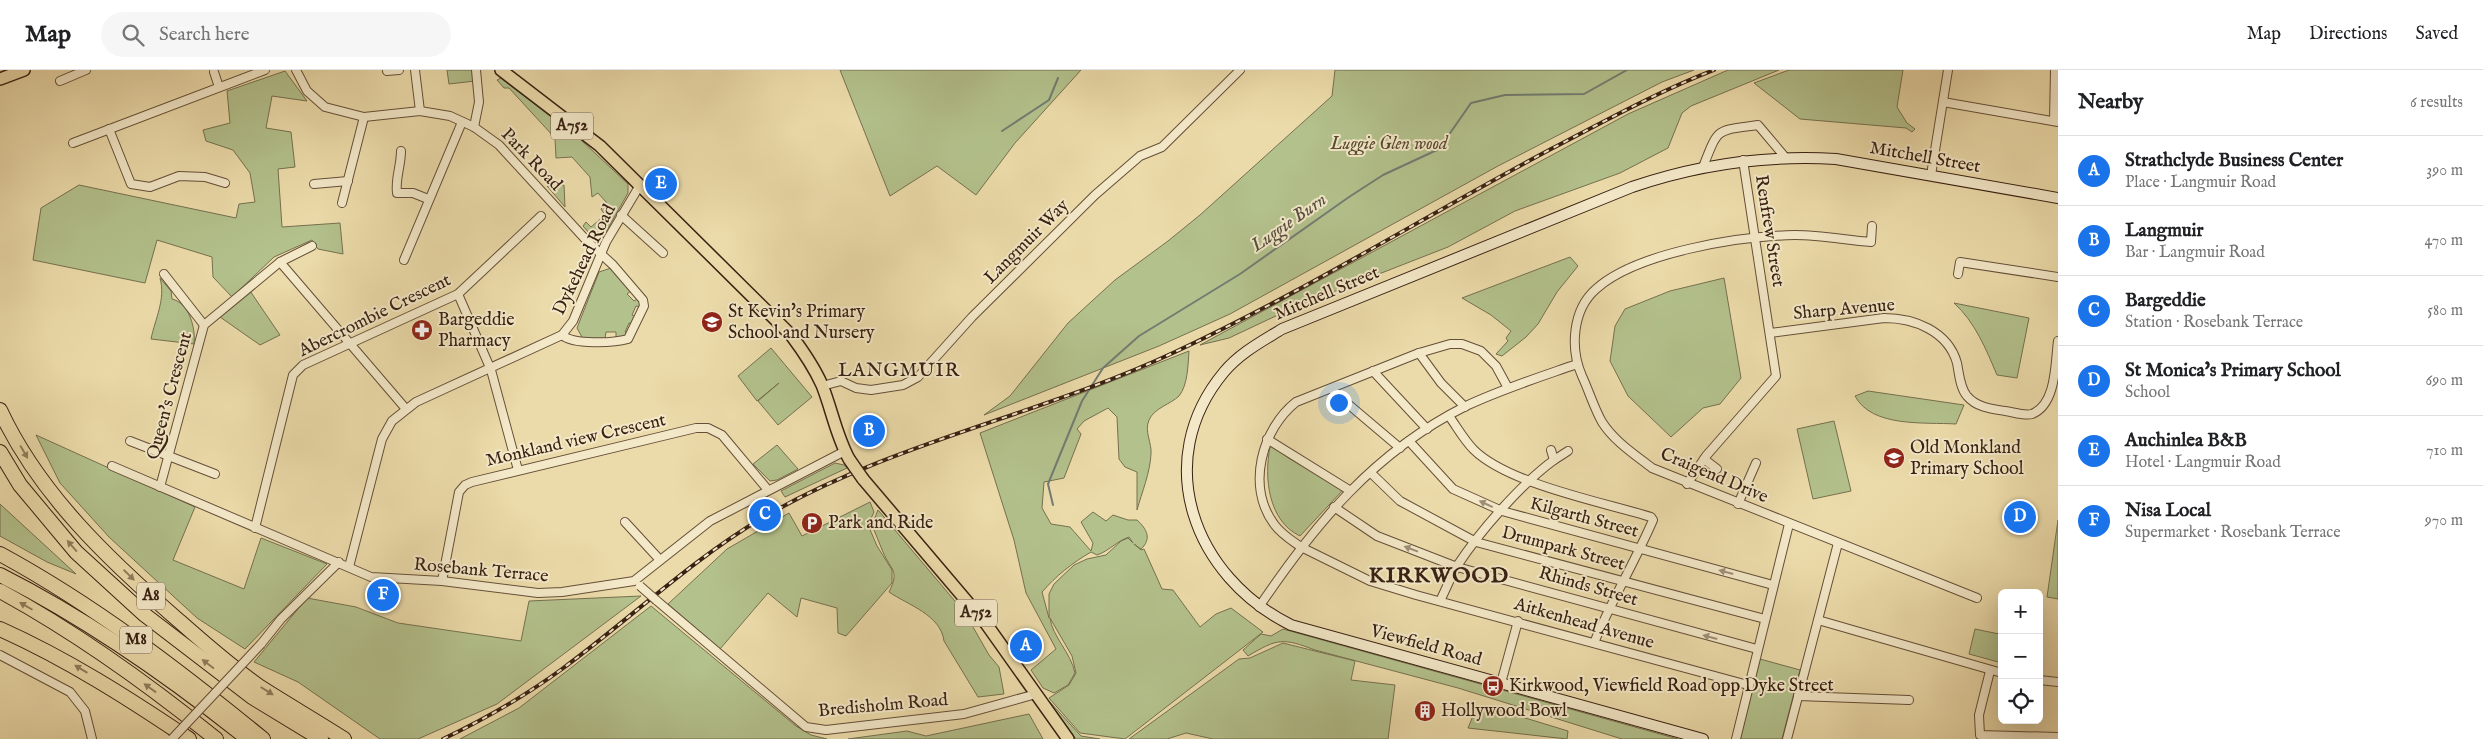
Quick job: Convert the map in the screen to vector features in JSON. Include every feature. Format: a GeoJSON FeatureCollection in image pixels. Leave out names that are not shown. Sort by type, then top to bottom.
{"type":"FeatureCollection","features":[{"type":"Feature","properties":{"kind":"highway","name":"A8"},"geometry":{"type":"LineString","coordinates":[[0,410],[38,476],[87,535],[157,602],[211,649],[260,686],[344,739]]}},
{"type":"Feature","properties":{"kind":"highway","name":"A8"},"geometry":{"type":"LineString","coordinates":[[0,452],[20,485],[76,552],[145,615],[252,697],[321,739]]}},
{"type":"Feature","properties":{"kind":"highway","name":"M8"},"geometry":{"type":"LineString","coordinates":[[0,555],[140,651],[248,739]]}},
{"type":"Feature","properties":{"kind":"highway","name":"M8"},"geometry":{"type":"LineString","coordinates":[[0,555],[74,599],[145,647],[263,739]]}},
{"type":"Feature","properties":{"kind":"highway","name":"M8"},"geometry":{"type":"LineString","coordinates":[[0,574],[35,592],[136,655],[218,715]]}},
{"type":"Feature","properties":{"kind":"highway","name":"M8"},"geometry":{"type":"LineString","coordinates":[[0,591],[52,621],[108,658],[216,739]]}},
{"type":"Feature","properties":{"kind":"highway"},"geometry":{"type":"LineString","coordinates":[[0,629],[60,657],[188,739]]}},
{"type":"Feature","properties":{"kind":"main road"},"geometry":{"type":"LineString","coordinates":[[0,79],[24,70]]}},
{"type":"Feature","properties":{"kind":"main road","name":"A752"},"geometry":{"type":"LineString","coordinates":[[501,70],[600,146],[791,335],[808,357],[822,386],[847,455],[863,479],[987,625],[1068,739]]}},
{"type":"Feature","properties":{"kind":"street"},"geometry":{"type":"LineString","coordinates":[[60,81],[86,70]]}},
{"type":"Feature","properties":{"kind":"street"},"geometry":{"type":"LineString","coordinates":[[73,143],[265,70]]}},
{"type":"Feature","properties":{"kind":"street","name":"Park Road"},"geometry":{"type":"LineString","coordinates":[[296,70],[307,91],[325,107],[364,117],[420,111],[450,116],[474,127],[499,145],[600,254],[613,265],[642,300],[644,306],[628,339],[622,341],[578,342],[566,339],[562,335]]}},
{"type":"Feature","properties":{"kind":"street"},"geometry":{"type":"LineString","coordinates":[[387,71],[399,70]]}},
{"type":"Feature","properties":{"kind":"street"},"geometry":{"type":"LineString","coordinates":[[415,70],[420,111]]}},
{"type":"Feature","properties":{"kind":"street"},"geometry":{"type":"LineString","coordinates":[[474,127],[479,102],[476,70]]}},
{"type":"Feature","properties":{"kind":"street","name":"Langmuir Way"},"geometry":{"type":"LineString","coordinates":[[822,386],[841,381],[856,388],[886,389],[903,385],[918,377],[972,317],[1095,196],[1140,156],[1162,148],[1240,70]]}},
{"type":"Feature","properties":{"kind":"street"},"geometry":{"type":"LineString","coordinates":[[1931,175],[1948,70]]}},
{"type":"Feature","properties":{"kind":"street"},"geometry":{"type":"LineString","coordinates":[[1943,102],[2056,122],[2055,70]]}},
{"type":"Feature","properties":{"kind":"street"},"geometry":{"type":"LineString","coordinates":[[214,72],[219,87]]}},
{"type":"Feature","properties":{"kind":"street"},"geometry":{"type":"LineString","coordinates":[[342,203],[364,117]]}},
{"type":"Feature","properties":{"kind":"street"},"geometry":{"type":"LineString","coordinates":[[404,260],[428,199],[462,122]]}},
{"type":"Feature","properties":{"kind":"street"},"geometry":{"type":"LineString","coordinates":[[1703,167],[1714,138],[1722,130],[1758,124],[1785,158]]}},
{"type":"Feature","properties":{"kind":"street"},"geometry":{"type":"LineString","coordinates":[[108,130],[131,184],[150,187],[179,176],[205,177],[225,183]]}},
{"type":"Feature","properties":{"kind":"street"},"geometry":{"type":"LineString","coordinates":[[401,151],[401,162],[396,184],[397,193],[413,194],[428,199]]}},
{"type":"Feature","properties":{"kind":"street","name":"Mitchell Street"},"geometry":{"type":"LineString","coordinates":[[1260,607],[1235,585],[1212,558],[1193,516],[1188,492],[1188,453],[1199,412],[1212,388],[1239,357],[1282,329],[1314,314],[1632,187],[1703,167],[1743,160],[1785,158],[1836,159],[2058,198]]}},
{"type":"Feature","properties":{"kind":"street","name":"Renfrew Street"},"geometry":{"type":"LineString","coordinates":[[1687,484],[1704,459],[1776,376],[1743,160]]}},
{"type":"Feature","properties":{"kind":"street"},"geometry":{"type":"LineString","coordinates":[[314,184],[348,181]]}},
{"type":"Feature","properties":{"kind":"street","name":"Dykehead Road"},"geometry":{"type":"LineString","coordinates":[[349,567],[382,439],[392,421],[406,408],[562,335],[574,320],[600,254],[640,185]]}},
{"type":"Feature","properties":{"kind":"street"},"geometry":{"type":"LineString","coordinates":[[621,215],[663,253]]}},
{"type":"Feature","properties":{"kind":"street","name":"Abercrombie Crescent"},"geometry":{"type":"LineString","coordinates":[[255,528],[293,375],[303,365],[458,294],[541,216]]}},
{"type":"Feature","properties":{"kind":"street","name":"Craigend Drive"},"geometry":{"type":"LineString","coordinates":[[1872,226],[1870,242],[1796,235],[1754,238],[1685,250],[1630,268],[1610,278],[1595,290],[1586,302],[1577,324],[1573,345],[1577,364],[1602,422],[1613,436],[1652,468],[1687,484],[1977,598]]}},
{"type":"Feature","properties":{"kind":"street"},"geometry":{"type":"LineString","coordinates":[[655,245],[662,238]]}},
{"type":"Feature","properties":{"kind":"street","name":"Queen's Crescent"},"geometry":{"type":"LineString","coordinates":[[160,487],[170,456],[204,325],[280,262],[312,246]]}},
{"type":"Feature","properties":{"kind":"street"},"geometry":{"type":"LineString","coordinates":[[280,262],[406,408]]}},
{"type":"Feature","properties":{"kind":"street"},"geometry":{"type":"LineString","coordinates":[[1958,274],[1960,262],[2058,277]]}},
{"type":"Feature","properties":{"kind":"street"},"geometry":{"type":"LineString","coordinates":[[164,274],[204,325]]}},
{"type":"Feature","properties":{"kind":"street"},"geometry":{"type":"LineString","coordinates":[[458,294],[490,370],[518,470]]}},
{"type":"Feature","properties":{"kind":"street","name":"Sharp Avenue"},"geometry":{"type":"LineString","coordinates":[[1770,333],[1827,324],[1896,318],[1926,326],[1945,342],[1956,360],[1964,393],[1975,404],[1998,410],[2031,414],[2044,404],[2055,386],[2058,341]]}},
{"type":"Feature","properties":{"kind":"street"},"geometry":{"type":"LineString","coordinates":[[1349,490],[1267,439],[1278,420],[1291,406],[1418,353],[1450,344],[1472,347],[1481,351],[1496,366],[1508,388]]}},
{"type":"Feature","properties":{"kind":"street"},"geometry":{"type":"LineString","coordinates":[[1418,353],[1440,383],[1466,406]]}},
{"type":"Feature","properties":{"kind":"street"},"geometry":{"type":"LineString","coordinates":[[1260,607],[1301,547],[1334,507],[1349,490],[1400,448],[1427,429],[1466,406],[1508,388],[1577,364]]}},
{"type":"Feature","properties":{"kind":"street"},"geometry":{"type":"LineString","coordinates":[[1373,371],[1427,429]]}},
{"type":"Feature","properties":{"kind":"street"},"geometry":{"type":"LineString","coordinates":[[1332,388],[1335,393],[1400,448]]}},
{"type":"Feature","properties":{"kind":"street"},"geometry":{"type":"LineString","coordinates":[[1449,416],[1473,449],[1490,463],[1529,481],[1651,517],[1653,520],[1625,580],[1608,609],[1594,643]]}},
{"type":"Feature","properties":{"kind":"street","name":"Monkland view Crescent"},"geometry":{"type":"LineString","coordinates":[[442,582],[459,492],[465,484],[472,482],[696,428],[708,428],[722,435],[768,490]]}},
{"type":"Feature","properties":{"kind":"street","name":"Aitkenhead Avenue"},"geometry":{"type":"LineString","coordinates":[[1267,439],[1260,474],[1265,506],[1274,524],[1301,547],[1370,581],[1748,685]]}},
{"type":"Feature","properties":{"kind":"street"},"geometry":{"type":"LineString","coordinates":[[130,441],[215,474]]}},
{"type":"Feature","properties":{"kind":"street","name":"Kilgarth Street"},"geometry":{"type":"LineString","coordinates":[[1409,442],[1453,489],[1502,511],[1773,585]]}},
{"type":"Feature","properties":{"kind":"street"},"geometry":{"type":"LineString","coordinates":[[1551,450],[1554,460]]}},
{"type":"Feature","properties":{"kind":"street"},"geometry":{"type":"LineString","coordinates":[[1440,601],[1457,567],[1502,511],[1529,481],[1568,451]]}},
{"type":"Feature","properties":{"kind":"street","name":"Rosebank Terrace"},"geometry":{"type":"LineString","coordinates":[[112,466],[374,577],[442,582],[538,593],[562,592],[634,580],[710,521],[768,490],[847,455]]}},
{"type":"Feature","properties":{"kind":"street"},"geometry":{"type":"LineString","coordinates":[[1704,459],[1717,469]]}},
{"type":"Feature","properties":{"kind":"street"},"geometry":{"type":"LineString","coordinates":[[1738,504],[1756,463]]}},
{"type":"Feature","properties":{"kind":"street","name":"Drumpark Street"},"geometry":{"type":"LineString","coordinates":[[1370,473],[1400,501],[1476,542],[1625,580],[1764,619]]}},
{"type":"Feature","properties":{"kind":"street","name":"Rhinds Street"},"geometry":{"type":"LineString","coordinates":[[1334,507],[1377,536],[1457,567],[1757,649]]}},
{"type":"Feature","properties":{"kind":"street"},"geometry":{"type":"LineString","coordinates":[[625,522],[660,560]]}},
{"type":"Feature","properties":{"kind":"street"},"geometry":{"type":"LineString","coordinates":[[1736,739],[1764,619],[1789,524]]}},
{"type":"Feature","properties":{"kind":"street"},"geometry":{"type":"LineString","coordinates":[[1787,739],[1838,543]]}},
{"type":"Feature","properties":{"kind":"street"},"geometry":{"type":"LineString","coordinates":[[172,739],[281,619],[339,562]]}},
{"type":"Feature","properties":{"kind":"street","name":"Bredisholm Road"},"geometry":{"type":"LineString","coordinates":[[634,580],[806,727],[826,730],[964,714],[1036,694]]}},
{"type":"Feature","properties":{"kind":"street","name":"Viewfield Road"},"geometry":{"type":"LineString","coordinates":[[1260,607],[1291,625],[1703,739]]}},
{"type":"Feature","properties":{"kind":"street"},"geometry":{"type":"LineString","coordinates":[[1818,620],[1998,673]]}},
{"type":"Feature","properties":{"kind":"street"},"geometry":{"type":"LineString","coordinates":[[1501,683],[1518,621]]}},
{"type":"Feature","properties":{"kind":"street"},"geometry":{"type":"LineString","coordinates":[[0,654],[70,692],[86,711],[92,739]]}},
{"type":"Feature","properties":{"kind":"street"},"geometry":{"type":"LineString","coordinates":[[1990,671],[1979,715],[1980,735],[2058,737]]}},
{"type":"Feature","properties":{"kind":"street"},"geometry":{"type":"LineString","coordinates":[[2043,680],[2058,682]]}},
{"type":"Feature","properties":{"kind":"street"},"geometry":{"type":"LineString","coordinates":[[1798,696],[1909,700]]}},
{"type":"Feature","properties":{"kind":"green space"},"geometry":{"type":"Polygon","coordinates":[[[447,70],[473,70],[475,81],[449,84],[447,70]]]}},
{"type":"Feature","properties":{"kind":"green space"},"geometry":{"type":"Polygon","coordinates":[[[840,70],[1081,70],[1015,143],[976,195],[937,166],[890,196],[840,70]]]}},
{"type":"Feature","properties":{"kind":"green space","name":"Luggie Glen wood"},"geometry":{"type":"Polygon","coordinates":[[[1335,70],[1694,70],[1662,82],[1498,166],[1230,314],[1159,346],[984,415],[1010,396],[1068,323],[1115,280],[1200,215],[1332,96],[1335,70]]]}},
{"type":"Feature","properties":{"kind":"green space"},"geometry":{"type":"Polygon","coordinates":[[[1728,70],[1779,70],[1691,106],[1682,113],[1668,148],[1620,173],[1515,211],[1448,247],[1297,306],[1229,338],[1200,345],[1628,114],[1728,70]]]}},
{"type":"Feature","properties":{"kind":"green space"},"geometry":{"type":"Polygon","coordinates":[[[1789,70],[1903,70],[1897,107],[1907,123],[1915,129],[1912,132],[1906,128],[1800,119],[1754,83],[1789,70]]]}},
{"type":"Feature","properties":{"kind":"green space"},"geometry":{"type":"Polygon","coordinates":[[[285,71],[307,101],[272,96],[266,128],[291,132],[295,167],[278,169],[282,227],[340,223],[343,254],[318,249],[312,240],[274,257],[232,297],[213,277],[212,257],[157,240],[145,283],[33,260],[41,208],[79,185],[236,218],[239,204],[255,202],[250,173],[233,150],[206,141],[203,130],[230,123],[227,91],[285,71]]]}},
{"type":"Feature","properties":{"kind":"green space"},"geometry":{"type":"Polygon","coordinates":[[[501,78],[580,139],[628,184],[628,193],[603,237],[594,239],[583,226],[586,222],[591,227],[605,215],[601,209],[607,203],[598,193],[592,197],[590,177],[572,157],[556,158],[555,138],[509,88],[504,88],[497,80],[501,78]]]}},
{"type":"Feature","properties":{"kind":"green space"},"geometry":{"type":"Polygon","coordinates":[[[564,185],[565,207],[547,186],[564,185]]]}},
{"type":"Feature","properties":{"kind":"green space"},"geometry":{"type":"Polygon","coordinates":[[[1570,257],[1578,266],[1557,292],[1538,324],[1526,337],[1502,356],[1496,354],[1508,341],[1506,338],[1511,331],[1491,315],[1462,298],[1570,257]]]}},
{"type":"Feature","properties":{"kind":"green space"},"geometry":{"type":"Polygon","coordinates":[[[611,268],[632,290],[627,294],[634,301],[639,298],[641,307],[636,306],[632,315],[638,318],[635,324],[629,323],[625,332],[631,334],[628,337],[616,338],[616,332],[606,332],[605,339],[583,339],[577,328],[599,272],[611,268]]]}},
{"type":"Feature","properties":{"kind":"green space"},"geometry":{"type":"Polygon","coordinates":[[[160,278],[171,291],[172,299],[183,305],[187,311],[194,331],[194,344],[151,339],[161,301],[162,286],[160,278]]]}},
{"type":"Feature","properties":{"kind":"green space"},"geometry":{"type":"Polygon","coordinates":[[[1724,278],[1741,378],[1720,404],[1703,408],[1671,437],[1628,396],[1610,361],[1615,326],[1625,309],[1670,291],[1724,278]]]}},
{"type":"Feature","properties":{"kind":"green space"},"geometry":{"type":"Polygon","coordinates":[[[250,291],[280,335],[260,345],[220,317],[250,291]]]}},
{"type":"Feature","properties":{"kind":"green space"},"geometry":{"type":"Polygon","coordinates":[[[1954,303],[2029,318],[2017,378],[1997,375],[1974,327],[1954,303]]]}},
{"type":"Feature","properties":{"kind":"green space"},"geometry":{"type":"Polygon","coordinates":[[[771,348],[812,397],[778,425],[758,401],[779,383],[757,401],[738,376],[771,348]]]}},
{"type":"Feature","properties":{"kind":"green space"},"geometry":{"type":"Polygon","coordinates":[[[1189,351],[1187,374],[1182,391],[1176,399],[1155,412],[1149,420],[1147,428],[1151,450],[1150,461],[1137,510],[1137,472],[1125,467],[1119,459],[1117,417],[1108,408],[1084,421],[1077,429],[1081,434],[1064,478],[1044,482],[1042,508],[1051,524],[1070,527],[1091,551],[1093,543],[1081,522],[1093,512],[1106,521],[1113,515],[1128,520],[1137,520],[1146,530],[1147,538],[1141,549],[1134,544],[1141,550],[1144,549],[1162,589],[1173,590],[1200,627],[1216,614],[1231,608],[1263,632],[1125,739],[1080,733],[1049,698],[1069,685],[1076,673],[1072,656],[1050,618],[1051,625],[1070,658],[1075,673],[1068,685],[1054,693],[1043,688],[1031,670],[1056,649],[1026,593],[1014,540],[980,433],[1189,351]],[[1121,541],[1097,555],[1091,552],[1071,565],[1042,592],[1049,618],[1049,594],[1054,584],[1074,565],[1087,559],[1106,555],[1121,541]]]}},
{"type":"Feature","properties":{"kind":"green space"},"geometry":{"type":"Polygon","coordinates":[[[1868,391],[1964,405],[1956,424],[1900,421],[1874,414],[1863,406],[1855,396],[1868,391]]]}},
{"type":"Feature","properties":{"kind":"green space"},"geometry":{"type":"Polygon","coordinates":[[[1834,421],[1851,491],[1813,499],[1797,429],[1834,421]]]}},
{"type":"Feature","properties":{"kind":"green space"},"geometry":{"type":"Polygon","coordinates":[[[36,435],[195,507],[173,560],[244,589],[261,538],[327,564],[245,649],[197,618],[109,537],[60,483],[36,435]]]}},
{"type":"Feature","properties":{"kind":"green space"},"geometry":{"type":"Polygon","coordinates":[[[777,445],[798,469],[777,480],[770,481],[753,464],[777,445]]]}},
{"type":"Feature","properties":{"kind":"green space"},"geometry":{"type":"Polygon","coordinates":[[[1273,445],[1287,457],[1343,490],[1300,536],[1289,529],[1281,520],[1271,497],[1268,484],[1268,459],[1270,447],[1273,445]]]}},
{"type":"Feature","properties":{"kind":"green space"},"geometry":{"type":"Polygon","coordinates":[[[835,463],[844,465],[847,468],[785,497],[781,491],[835,463]]]}},
{"type":"Feature","properties":{"kind":"green space"},"geometry":{"type":"Polygon","coordinates":[[[870,502],[874,512],[868,525],[877,546],[892,570],[892,583],[846,636],[838,633],[837,608],[801,598],[797,617],[768,593],[720,649],[668,604],[727,549],[789,513],[802,536],[870,502]]]}},
{"type":"Feature","properties":{"kind":"green space"},"geometry":{"type":"Polygon","coordinates":[[[0,504],[76,574],[47,562],[0,536],[0,504]]]}},
{"type":"Feature","properties":{"kind":"green space"},"geometry":{"type":"Polygon","coordinates":[[[878,510],[965,613],[989,655],[999,667],[1004,694],[978,697],[944,641],[942,632],[937,624],[930,617],[889,592],[894,579],[893,571],[872,525],[878,510]]]}},
{"type":"Feature","properties":{"kind":"green space"},"geometry":{"type":"Polygon","coordinates":[[[2058,520],[2058,599],[2047,597],[2058,520]]]}},
{"type":"Feature","properties":{"kind":"green space"},"geometry":{"type":"Polygon","coordinates":[[[641,596],[497,704],[418,739],[380,739],[298,682],[254,662],[307,598],[356,607],[398,623],[521,641],[529,601],[641,596]]]}},
{"type":"Feature","properties":{"kind":"green space"},"geometry":{"type":"Polygon","coordinates":[[[651,606],[796,726],[811,735],[827,739],[460,739],[519,708],[651,606]]]}},
{"type":"Feature","properties":{"kind":"green space"},"geometry":{"type":"Polygon","coordinates":[[[1283,629],[1678,739],[1622,739],[1458,688],[1295,643],[1274,643],[1248,656],[1243,650],[1261,634],[1271,636],[1283,629]]]}},
{"type":"Feature","properties":{"kind":"green space"},"geometry":{"type":"Polygon","coordinates":[[[1975,629],[1998,634],[1998,662],[1969,654],[1975,629]]]}},
{"type":"Feature","properties":{"kind":"green space"},"geometry":{"type":"Polygon","coordinates":[[[1283,643],[1355,661],[1351,680],[1395,685],[1388,739],[1213,739],[1186,733],[1167,739],[1129,739],[1239,659],[1250,658],[1283,643]]]}},
{"type":"Feature","properties":{"kind":"green space"},"geometry":{"type":"Polygon","coordinates":[[[1760,659],[1800,670],[1782,739],[1740,739],[1760,659]]]}},
{"type":"Feature","properties":{"kind":"green space"},"geometry":{"type":"Polygon","coordinates":[[[1049,701],[1081,736],[1100,739],[1076,739],[1049,701]]]}},
{"type":"Feature","properties":{"kind":"green space"},"geometry":{"type":"Polygon","coordinates":[[[1489,707],[1568,731],[1567,739],[1468,728],[1473,716],[1489,707]]]}},
{"type":"Feature","properties":{"kind":"green space"},"geometry":{"type":"Polygon","coordinates":[[[1029,714],[1043,739],[848,739],[907,731],[926,736],[1029,714]]]}},
{"type":"Feature","properties":{"kind":"waterway","name":"Luggie Burn"},"geometry":{"type":"LineString","coordinates":[[1053,505],[1048,484],[1082,401],[1103,368],[1139,336],[1240,274],[1383,175],[1439,149],[1471,103],[1505,95],[1584,94],[1627,70]]}},
{"type":"Feature","properties":{"kind":"waterway"},"geometry":{"type":"LineString","coordinates":[[1002,131],[1049,100],[1058,78]]}},
{"type":"Feature","properties":{"kind":"railway"},"geometry":{"type":"LineString","coordinates":[[443,739],[534,689],[587,650],[711,552],[764,517],[813,491],[915,448],[1072,394],[1175,352],[1270,304],[1591,128],[1652,97],[1714,70]]}},
{"type":"Feature","properties":{"kind":"place","name":"Auchinlea B&B"},"geometry":{"type":"Point","coordinates":[661,184]}},
{"type":"Feature","properties":{"kind":"place","name":"St Kevin's Primary School and Nursery"},"geometry":{"type":"Point","coordinates":[712,322]}},
{"type":"Feature","properties":{"kind":"place","name":"Bargeddie Pharmacy"},"geometry":{"type":"Point","coordinates":[422,330]}},
{"type":"Feature","properties":{"kind":"place","name":"Langmuir"},"geometry":{"type":"Point","coordinates":[869,431]}},
{"type":"Feature","properties":{"kind":"place","name":"Old Monkland Primary School"},"geometry":{"type":"Point","coordinates":[1894,458]}},
{"type":"Feature","properties":{"kind":"place","name":"Bargeddie"},"geometry":{"type":"Point","coordinates":[765,515]}},
{"type":"Feature","properties":{"kind":"place","name":"St Monica's Primary School"},"geometry":{"type":"Point","coordinates":[2020,517]}},
{"type":"Feature","properties":{"kind":"place","name":"Park and Ride"},"geometry":{"type":"Point","coordinates":[812,523]}},
{"type":"Feature","properties":{"kind":"place","name":"Nisa Local"},"geometry":{"type":"Point","coordinates":[383,595]}},
{"type":"Feature","properties":{"kind":"place","name":"Strathclyde Business Center"},"geometry":{"type":"Point","coordinates":[1026,646]}},
{"type":"Feature","properties":{"kind":"place","name":"Kirkwood, Viewfield Road opp Dyke Street"},"geometry":{"type":"Point","coordinates":[1493,686]}},
{"type":"Feature","properties":{"kind":"place","name":"Hollywood Bowl"},"geometry":{"type":"Point","coordinates":[1425,711]}},
{"type":"Feature","properties":{"kind":"district","name":"LANGMUIR"},"geometry":{"type":"Point","coordinates":[899,371]}},
{"type":"Feature","properties":{"kind":"district","name":"KIRKWOOD"},"geometry":{"type":"Point","coordinates":[1439,576]}}]}
